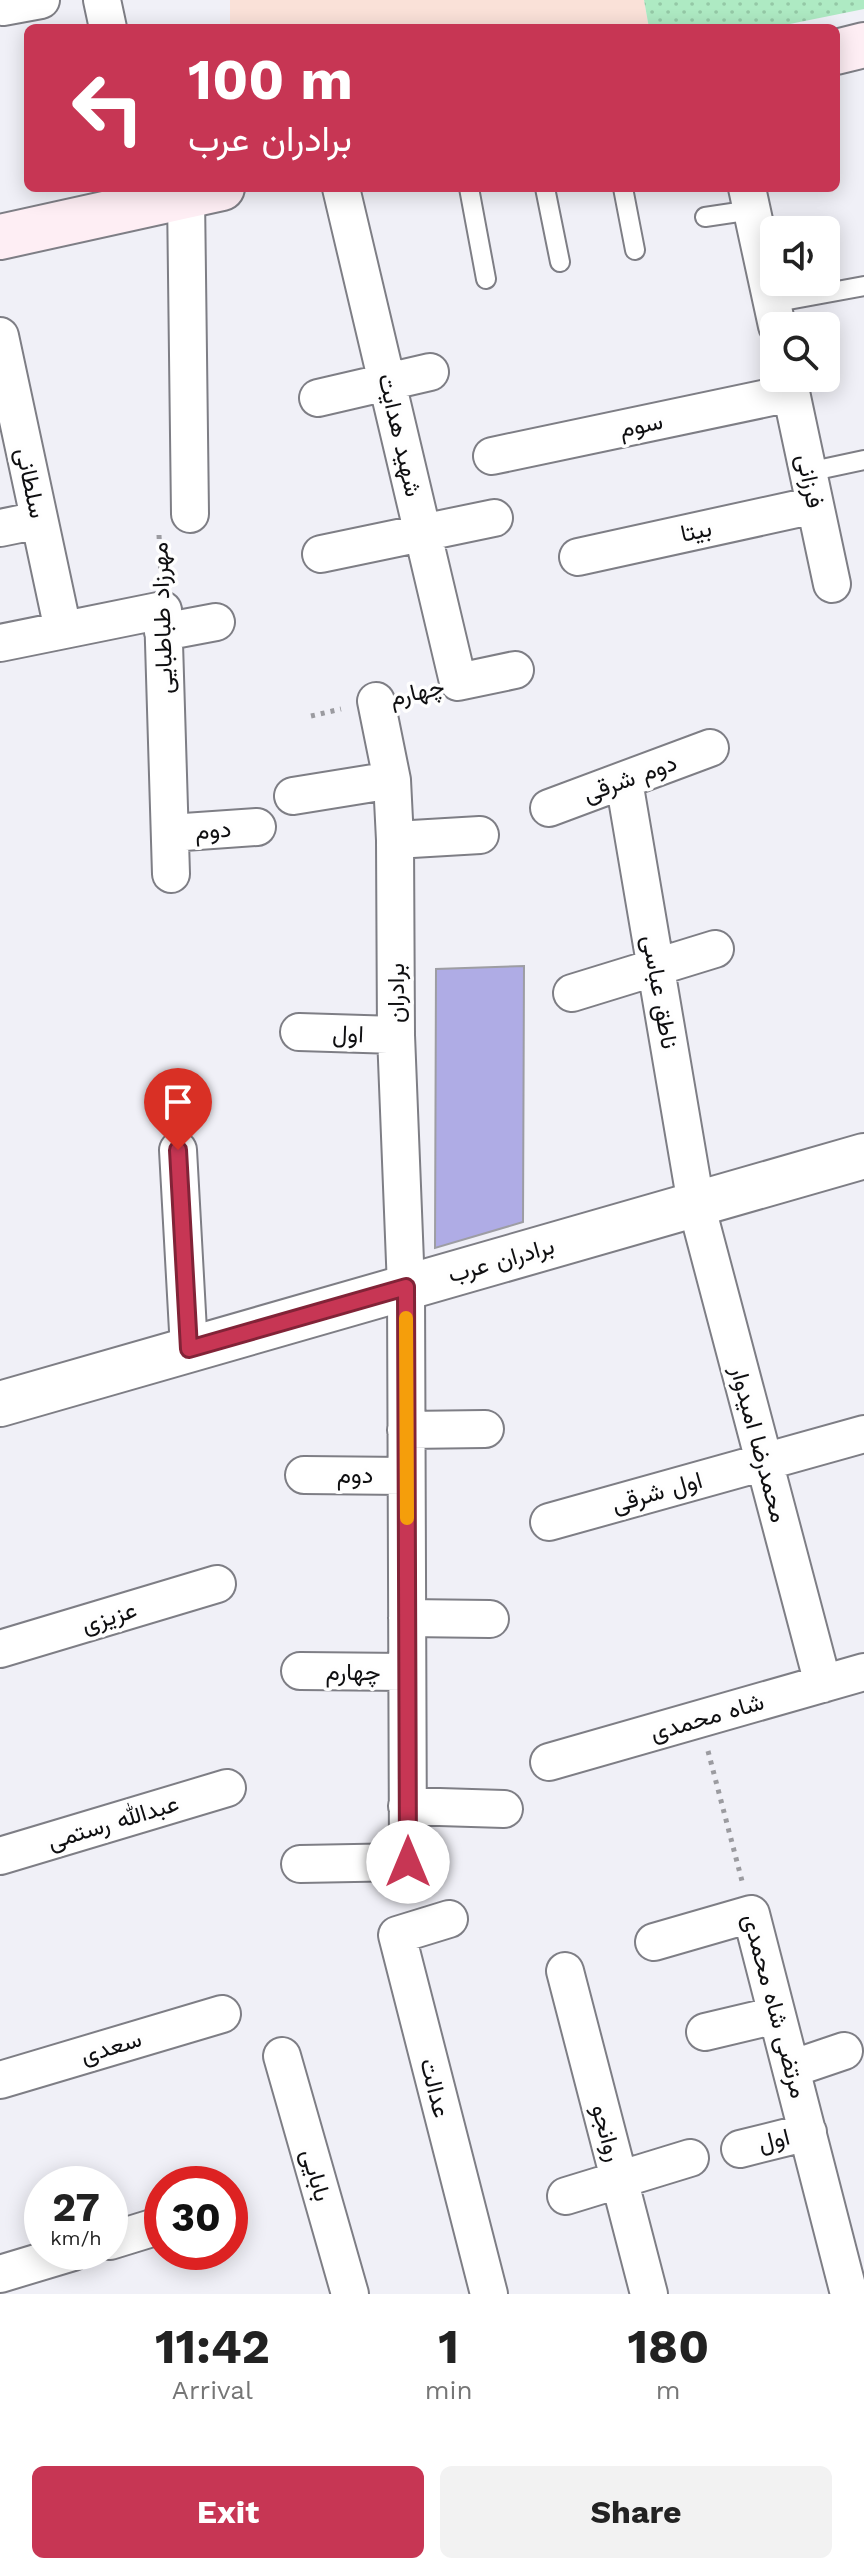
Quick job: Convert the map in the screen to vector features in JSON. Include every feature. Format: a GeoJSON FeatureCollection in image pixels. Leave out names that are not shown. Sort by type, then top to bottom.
{"type":"FeatureCollection","features":[{"type":"Feature","properties":{"kind":"main road"},"geometry":{"type":"LineString","coordinates":[[840,51],[864,45]]}},
{"type":"Feature","properties":{"kind":"main road"},"geometry":{"type":"LineString","coordinates":[[0,237],[174,194]]}},
{"type":"Feature","properties":{"kind":"street"},"geometry":{"type":"LineString","coordinates":[[3,7],[41,0]]}},
{"type":"Feature","properties":{"kind":"street"},"geometry":{"type":"LineString","coordinates":[[102,0],[107,24]]}},
{"type":"Feature","properties":{"kind":"street","name":"شهید هدایت"},"geometry":{"type":"LineString","coordinates":[[342,192],[458,682],[515,670]]}},
{"type":"Feature","properties":{"kind":"street","name":"مهرزاد طباطبایی"},"geometry":{"type":"LineString","coordinates":[[174,194],[190,514]]}},
{"type":"Feature","properties":{"kind":"street"},"geometry":{"type":"LineString","coordinates":[[750,199],[773,312]]}},
{"type":"Feature","properties":{"kind":"street","name":"سلطانی"},"geometry":{"type":"LineString","coordinates":[[0,336],[63,630]]}},
{"type":"Feature","properties":{"kind":"street"},"geometry":{"type":"LineString","coordinates":[[318,398],[430,372]]}},
{"type":"Feature","properties":{"kind":"street","name":"سوم"},"geometry":{"type":"LineString","coordinates":[[492,456],[760,392]]}},
{"type":"Feature","properties":{"kind":"street","name":"فرزانی"},"geometry":{"type":"LineString","coordinates":[[790,392],[832,584]]}},
{"type":"Feature","properties":{"kind":"street","name":"بیتا"},"geometry":{"type":"LineString","coordinates":[[578,557],[811,488]]}},
{"type":"Feature","properties":{"kind":"street"},"geometry":{"type":"LineString","coordinates":[[321,554],[494,518]]}},
{"type":"Feature","properties":{"kind":"street"},"geometry":{"type":"LineString","coordinates":[[0,528],[39,520]]}},
{"type":"Feature","properties":{"kind":"street"},"geometry":{"type":"LineString","coordinates":[[0,643],[63,630],[163,621],[216,622]]}},
{"type":"Feature","properties":{"kind":"street","name":"مهرزاد طباطبایی"},"geometry":{"type":"LineString","coordinates":[[163,621],[171,874]]}},
{"type":"Feature","properties":{"kind":"street","name":"برادران"},"geometry":{"type":"LineString","coordinates":[[300,1864],[408,1862],[406,1287],[396,1035],[395,840],[392,780],[376,701]]}},
{"type":"Feature","properties":{"kind":"street","name":"دوم شرقی"},"geometry":{"type":"LineString","coordinates":[[549,808],[710,748]]}},
{"type":"Feature","properties":{"kind":"street"},"geometry":{"type":"LineString","coordinates":[[293,796],[392,780]]}},
{"type":"Feature","properties":{"kind":"street","name":"ناطق عباسی"},"geometry":{"type":"LineString","coordinates":[[624,781],[696,1204]]}},
{"type":"Feature","properties":{"kind":"street","name":"دوم"},"geometry":{"type":"LineString","coordinates":[[170,833],[257,827]]}},
{"type":"Feature","properties":{"kind":"street"},"geometry":{"type":"LineString","coordinates":[[395,840],[480,835]]}},
{"type":"Feature","properties":{"kind":"street"},"geometry":{"type":"LineString","coordinates":[[572,993],[715,949]]}},
{"type":"Feature","properties":{"kind":"street","name":"اول"},"geometry":{"type":"LineString","coordinates":[[299,1032],[396,1035]]}},
{"type":"Feature","properties":{"kind":"street"},"geometry":{"type":"LineString","coordinates":[[178,1150],[189,1349]]}},
{"type":"Feature","properties":{"kind":"street","name":"برادران عرب"},"geometry":{"type":"LineString","coordinates":[[0,1404],[864,1156]]}},
{"type":"Feature","properties":{"kind":"street","name":"محمدرضا امیدوار"},"geometry":{"type":"LineString","coordinates":[[696,1204],[823,1684]]}},
{"type":"Feature","properties":{"kind":"street"},"geometry":{"type":"LineString","coordinates":[[406,1430],[485,1429]]}},
{"type":"Feature","properties":{"kind":"street","name":"اول شرقی"},"geometry":{"type":"LineString","coordinates":[[549,1522],[864,1434]]}},
{"type":"Feature","properties":{"kind":"street","name":"دوم"},"geometry":{"type":"LineString","coordinates":[[304,1475],[406,1476]]}},
{"type":"Feature","properties":{"kind":"street","name":"عزیزی"},"geometry":{"type":"LineString","coordinates":[[0,1649],[217,1584]]}},
{"type":"Feature","properties":{"kind":"street"},"geometry":{"type":"LineString","coordinates":[[407,1618],[490,1619]]}},
{"type":"Feature","properties":{"kind":"street","name":"چهارم"},"geometry":{"type":"LineString","coordinates":[[300,1671],[407,1672]]}},
{"type":"Feature","properties":{"kind":"street","name":"شاه محمدی"},"geometry":{"type":"LineString","coordinates":[[549,1762],[864,1672]]}},
{"type":"Feature","properties":{"kind":"street","name":"عبدالله رستمی"},"geometry":{"type":"LineString","coordinates":[[0,1856],[227,1788]]}},
{"type":"Feature","properties":{"kind":"street"},"geometry":{"type":"LineString","coordinates":[[407,1806],[504,1809]]}},
{"type":"Feature","properties":{"kind":"street"},"geometry":{"type":"LineString","coordinates":[[654,1942],[751,1914]]}},
{"type":"Feature","properties":{"kind":"street","name":"مرتضی شاه محمدی"},"geometry":{"type":"LineString","coordinates":[[751,1914],[849,2294]]}},
{"type":"Feature","properties":{"kind":"street","name":"عدالت"},"geometry":{"type":"LineString","coordinates":[[449,1919],[397,1935],[489,2294]]}},
{"type":"Feature","properties":{"kind":"street","name":"روانجو"},"geometry":{"type":"LineString","coordinates":[[565,1971],[649,2294]]}},
{"type":"Feature","properties":{"kind":"street","name":"سعدی"},"geometry":{"type":"LineString","coordinates":[[0,2080],[222,2014]]}},
{"type":"Feature","properties":{"kind":"street"},"geometry":{"type":"LineString","coordinates":[[705,2032],[777,2015]]}},
{"type":"Feature","properties":{"kind":"street"},"geometry":{"type":"LineString","coordinates":[[791,2069],[844,2051]]}},
{"type":"Feature","properties":{"kind":"street","name":"بابایی"},"geometry":{"type":"LineString","coordinates":[[282,2056],[350,2294]]}},
{"type":"Feature","properties":{"kind":"street","name":"اول"},"geometry":{"type":"LineString","coordinates":[[740,2149],[808,2132]]}},
{"type":"Feature","properties":{"kind":"street"},"geometry":{"type":"LineString","coordinates":[[566,2196],[690,2158]]}},
{"type":"Feature","properties":{"kind":"street"},"geometry":{"type":"LineString","coordinates":[[0,2274],[24,2267]]}},
{"type":"Feature","properties":{"kind":"lane"},"geometry":{"type":"LineString","coordinates":[[470,192],[486,279]]}},
{"type":"Feature","properties":{"kind":"lane"},"geometry":{"type":"LineString","coordinates":[[546,192],[560,262]]}},
{"type":"Feature","properties":{"kind":"lane"},"geometry":{"type":"LineString","coordinates":[[624,192],[635,250]]}},
{"type":"Feature","properties":{"kind":"lane"},"geometry":{"type":"LineString","coordinates":[[705,217],[750,199]]}},
{"type":"Feature","properties":{"kind":"lane"},"geometry":{"type":"LineString","coordinates":[[783,312],[864,286]]}},
{"type":"Feature","properties":{"kind":"lane"},"geometry":{"type":"LineString","coordinates":[[811,488],[864,460]]}},
{"type":"Feature","properties":{"kind":"path","name":"مهرزاد طباطبایی"},"geometry":{"type":"LineString","coordinates":[[163,621],[158,520],[190,514]]}},
{"type":"Feature","properties":{"kind":"path","name":"مرتضی شاه محمدی"},"geometry":{"type":"LineString","coordinates":[[700,1719],[751,1914]]}},
{"type":"Feature","properties":{"kind":"shaded area"},"geometry":{"type":"Polygon","coordinates":[[[230,0],[644,0],[648,24],[230,24],[230,0]]]}},
{"type":"Feature","properties":{"kind":"green space"},"geometry":{"type":"Polygon","coordinates":[[[644,0],[864,0],[864,9],[790,24],[648,24],[644,0]]]}},
{"type":"Feature","properties":{"kind":"building"},"geometry":{"type":"Polygon","coordinates":[[[524,966],[523,1222],[435,1248],[436,969],[524,966]]]}},
{"type":"Feature","properties":{"kind":"slow traffic"},"geometry":{"type":"LineString","coordinates":[[406,1318],[407,1518]]}},
{"type":"Feature","properties":{"kind":"route"},"geometry":{"type":"LineString","coordinates":[[178,1150],[189,1349],[406,1287],[408,1862]]}}]}
